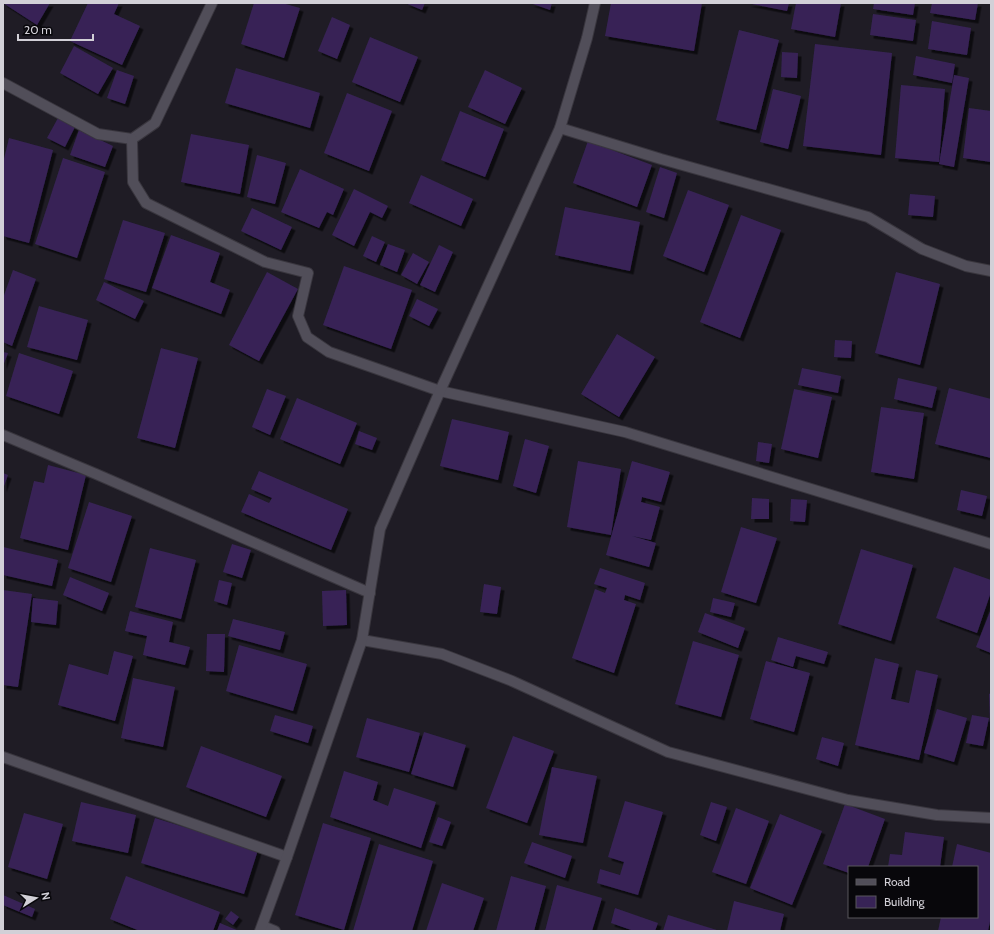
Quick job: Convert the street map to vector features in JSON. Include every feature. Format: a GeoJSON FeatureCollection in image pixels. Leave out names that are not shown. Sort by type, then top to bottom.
{"type":"FeatureCollection","features":[{"type":"Feature","properties":{"kind":"street"},"geometry":{"type":"LineString","coordinates":[[3,83],[98,134],[132,139],[155,123],[212,3]]}},
{"type":"Feature","properties":{"kind":"street"},"geometry":{"type":"LineString","coordinates":[[275,931],[261,929],[362,640],[380,529],[440,391],[560,128],[587,38],[595,3]]}},
{"type":"Feature","properties":{"kind":"street"},"geometry":{"type":"LineString","coordinates":[[560,128],[661,159],[868,217],[922,250],[966,266],[991,271]]}},
{"type":"Feature","properties":{"kind":"street"},"geometry":{"type":"LineString","coordinates":[[132,139],[133,182],[146,203],[266,262],[308,273],[298,316],[307,337],[329,352],[440,391],[625,432],[991,544]]}},
{"type":"Feature","properties":{"kind":"street"},"geometry":{"type":"LineString","coordinates":[[3,436],[96,474],[370,593]]}},
{"type":"Feature","properties":{"kind":"street"},"geometry":{"type":"LineString","coordinates":[[362,640],[442,654],[512,681],[668,752],[848,800],[936,815],[991,818]]}},
{"type":"Feature","properties":{"kind":"street"},"geometry":{"type":"LineString","coordinates":[[3,757],[287,857]]}},
{"type":"Feature","properties":{"kind":"building"},"geometry":{"type":"Polygon","coordinates":[[[3,3],[50,3],[37,25],[3,3]]]}},
{"type":"Feature","properties":{"kind":"building"},"geometry":{"type":"Polygon","coordinates":[[[88,3],[119,3],[114,14],[140,26],[122,65],[70,41],[88,3]]]}},
{"type":"Feature","properties":{"kind":"building"},"geometry":{"type":"Polygon","coordinates":[[[254,3],[282,3],[300,8],[284,58],[241,44],[254,3]]]}},
{"type":"Feature","properties":{"kind":"building"},"geometry":{"type":"Polygon","coordinates":[[[405,3],[425,3],[422,10],[405,3]]]}},
{"type":"Feature","properties":{"kind":"building"},"geometry":{"type":"Polygon","coordinates":[[[530,3],[552,3],[550,10],[530,3]]]}},
{"type":"Feature","properties":{"kind":"building"},"geometry":{"type":"Polygon","coordinates":[[[611,3],[702,3],[694,51],[605,36],[611,3]]]}},
{"type":"Feature","properties":{"kind":"building"},"geometry":{"type":"Polygon","coordinates":[[[747,3],[789,3],[787,11],[747,3]]]}},
{"type":"Feature","properties":{"kind":"building"},"geometry":{"type":"Polygon","coordinates":[[[796,3],[841,3],[835,37],[791,29],[796,3]]]}},
{"type":"Feature","properties":{"kind":"building"},"geometry":{"type":"Polygon","coordinates":[[[874,3],[915,3],[913,15],[873,9],[874,3]]]}},
{"type":"Feature","properties":{"kind":"building"},"geometry":{"type":"Polygon","coordinates":[[[932,3],[978,3],[975,20],[930,13],[932,3]]]}},
{"type":"Feature","properties":{"kind":"building"},"geometry":{"type":"Polygon","coordinates":[[[873,14],[916,20],[913,41],[870,35],[873,14]]]}},
{"type":"Feature","properties":{"kind":"building"},"geometry":{"type":"Polygon","coordinates":[[[332,17],[350,25],[337,59],[318,51],[332,17]]]}},
{"type":"Feature","properties":{"kind":"building"},"geometry":{"type":"Polygon","coordinates":[[[932,21],[971,28],[967,55],[928,49],[932,21]]]}},
{"type":"Feature","properties":{"kind":"building"},"geometry":{"type":"Polygon","coordinates":[[[739,30],[779,40],[756,130],[716,120],[739,30]]]}},
{"type":"Feature","properties":{"kind":"building"},"geometry":{"type":"Polygon","coordinates":[[[370,37],[418,57],[400,102],[352,82],[370,37]]]}},
{"type":"Feature","properties":{"kind":"building"},"geometry":{"type":"Polygon","coordinates":[[[815,44],[892,53],[881,155],[803,146],[815,44]]]}},
{"type":"Feature","properties":{"kind":"building"},"geometry":{"type":"Polygon","coordinates":[[[74,46],[113,68],[98,94],[60,73],[74,46]]]}},
{"type":"Feature","properties":{"kind":"building"},"geometry":{"type":"Polygon","coordinates":[[[782,52],[798,53],[797,78],[781,77],[782,52]]]}},
{"type":"Feature","properties":{"kind":"building"},"geometry":{"type":"Polygon","coordinates":[[[916,56],[955,64],[952,83],[913,75],[916,56]]]}},
{"type":"Feature","properties":{"kind":"building"},"geometry":{"type":"Polygon","coordinates":[[[236,68],[320,93],[310,128],[225,103],[236,68]]]}},
{"type":"Feature","properties":{"kind":"building"},"geometry":{"type":"Polygon","coordinates":[[[117,70],[134,76],[125,104],[107,98],[117,70]]]}},
{"type":"Feature","properties":{"kind":"building"},"geometry":{"type":"Polygon","coordinates":[[[485,70],[522,88],[505,124],[468,107],[485,70]]]}},
{"type":"Feature","properties":{"kind":"building"},"geometry":{"type":"Polygon","coordinates":[[[954,75],[969,78],[954,167],[939,164],[954,75]]]}},
{"type":"Feature","properties":{"kind":"building"},"geometry":{"type":"Polygon","coordinates":[[[901,85],[945,89],[939,162],[895,158],[901,85]]]}},
{"type":"Feature","properties":{"kind":"building"},"geometry":{"type":"Polygon","coordinates":[[[773,89],[801,96],[788,149],[760,142],[773,89]]]}},
{"type":"Feature","properties":{"kind":"building"},"geometry":{"type":"Polygon","coordinates":[[[347,93],[392,111],[369,171],[324,153],[347,93]]]}},
{"type":"Feature","properties":{"kind":"building"},"geometry":{"type":"Polygon","coordinates":[[[969,108],[991,111],[991,162],[963,158],[969,108]]]}},
{"type":"Feature","properties":{"kind":"building"},"geometry":{"type":"Polygon","coordinates":[[[460,111],[504,129],[485,177],[441,160],[460,111]]]}},
{"type":"Feature","properties":{"kind":"building"},"geometry":{"type":"Polygon","coordinates":[[[58,118],[75,127],[65,147],[47,138],[58,118]]]}},
{"type":"Feature","properties":{"kind":"building"},"geometry":{"type":"Polygon","coordinates":[[[79,130],[113,146],[105,167],[70,155],[79,130]]]}},
{"type":"Feature","properties":{"kind":"building"},"geometry":{"type":"Polygon","coordinates":[[[191,134],[249,145],[240,194],[181,182],[191,134]]]}},
{"type":"Feature","properties":{"kind":"building"},"geometry":{"type":"Polygon","coordinates":[[[9,138],[53,150],[29,243],[3,236],[3,163],[9,138]]]}},
{"type":"Feature","properties":{"kind":"building"},"geometry":{"type":"Polygon","coordinates":[[[588,141],[652,165],[637,207],[573,183],[588,141]]]}},
{"type":"Feature","properties":{"kind":"building"},"geometry":{"type":"Polygon","coordinates":[[[257,155],[286,163],[275,204],[247,197],[257,155]]]}},
{"type":"Feature","properties":{"kind":"building"},"geometry":{"type":"Polygon","coordinates":[[[63,158],[105,172],[77,258],[35,244],[63,158]]]}},
{"type":"Feature","properties":{"kind":"building"},"geometry":{"type":"Polygon","coordinates":[[[660,167],[677,173],[664,218],[646,212],[660,167]]]}},
{"type":"Feature","properties":{"kind":"building"},"geometry":{"type":"Polygon","coordinates":[[[300,169],[344,189],[333,215],[327,212],[319,228],[281,212],[300,169]]]}},
{"type":"Feature","properties":{"kind":"building"},"geometry":{"type":"Polygon","coordinates":[[[421,175],[473,199],[461,226],[409,203],[421,175]]]}},
{"type":"Feature","properties":{"kind":"building"},"geometry":{"type":"Polygon","coordinates":[[[354,189],[388,206],[382,218],[370,212],[354,246],[332,235],[354,189]]]}},
{"type":"Feature","properties":{"kind":"building"},"geometry":{"type":"Polygon","coordinates":[[[688,190],[729,205],[704,272],[663,256],[688,190]]]}},
{"type":"Feature","properties":{"kind":"building"},"geometry":{"type":"Polygon","coordinates":[[[910,194],[935,196],[933,217],[908,215],[910,194]]]}},
{"type":"Feature","properties":{"kind":"building"},"geometry":{"type":"Polygon","coordinates":[[[565,207],[640,222],[630,271],[555,255],[565,207]]]}},
{"type":"Feature","properties":{"kind":"building"},"geometry":{"type":"Polygon","coordinates":[[[252,208],[292,227],[281,250],[241,231],[252,208]]]}},
{"type":"Feature","properties":{"kind":"building"},"geometry":{"type":"Polygon","coordinates":[[[741,215],[781,230],[740,338],[700,322],[741,215]]]}},
{"type":"Feature","properties":{"kind":"building"},"geometry":{"type":"Polygon","coordinates":[[[123,220],[165,233],[146,292],[104,279],[123,220]]]}},
{"type":"Feature","properties":{"kind":"building"},"geometry":{"type":"Polygon","coordinates":[[[171,235],[220,253],[210,282],[230,290],[221,314],[152,288],[171,235]]]}},
{"type":"Feature","properties":{"kind":"building"},"geometry":{"type":"Polygon","coordinates":[[[372,236],[385,242],[376,262],[363,256],[372,236]]]}},
{"type":"Feature","properties":{"kind":"building"},"geometry":{"type":"Polygon","coordinates":[[[388,244],[405,250],[397,272],[380,265],[388,244]]]}},
{"type":"Feature","properties":{"kind":"building"},"geometry":{"type":"Polygon","coordinates":[[[439,245],[453,252],[435,292],[420,285],[439,245]]]}},
{"type":"Feature","properties":{"kind":"building"},"geometry":{"type":"Polygon","coordinates":[[[413,253],[429,262],[417,284],[401,275],[413,253]]]}},
{"type":"Feature","properties":{"kind":"building"},"geometry":{"type":"Polygon","coordinates":[[[344,266],[412,290],[391,349],[323,325],[344,266]]]}},
{"type":"Feature","properties":{"kind":"building"},"geometry":{"type":"Polygon","coordinates":[[[13,270],[36,279],[12,346],[3,342],[3,298],[13,270]]]}},
{"type":"Feature","properties":{"kind":"building"},"geometry":{"type":"Polygon","coordinates":[[[267,272],[298,289],[259,361],[229,345],[267,272]]]}},
{"type":"Feature","properties":{"kind":"building"},"geometry":{"type":"Polygon","coordinates":[[[896,272],[940,284],[920,365],[875,353],[896,272]]]}},
{"type":"Feature","properties":{"kind":"building"},"geometry":{"type":"Polygon","coordinates":[[[104,282],[144,301],[135,319],[96,300],[104,282]]]}},
{"type":"Feature","properties":{"kind":"building"},"geometry":{"type":"Polygon","coordinates":[[[417,299],[438,309],[429,326],[409,316],[417,299]]]}},
{"type":"Feature","properties":{"kind":"building"},"geometry":{"type":"Polygon","coordinates":[[[39,306],[88,320],[77,360],[27,347],[39,306]]]}},
{"type":"Feature","properties":{"kind":"building"},"geometry":{"type":"Polygon","coordinates":[[[617,334],[655,357],[619,417],[581,394],[617,334]]]}},
{"type":"Feature","properties":{"kind":"building"},"geometry":{"type":"Polygon","coordinates":[[[835,340],[852,341],[851,358],[834,357],[835,340]]]}},
{"type":"Feature","properties":{"kind":"building"},"geometry":{"type":"Polygon","coordinates":[[[161,348],[198,358],[175,448],[137,438],[161,348]]]}},
{"type":"Feature","properties":{"kind":"building"},"geometry":{"type":"Polygon","coordinates":[[[3,352],[8,353],[3,366],[3,352]]]}},
{"type":"Feature","properties":{"kind":"building"},"geometry":{"type":"Polygon","coordinates":[[[19,353],[73,371],[59,414],[6,396],[19,353]]]}},
{"type":"Feature","properties":{"kind":"building"},"geometry":{"type":"Polygon","coordinates":[[[802,368],[841,376],[838,393],[798,385],[802,368]]]}},
{"type":"Feature","properties":{"kind":"building"},"geometry":{"type":"Polygon","coordinates":[[[898,378],[937,387],[932,408],[894,399],[898,378]]]}},
{"type":"Feature","properties":{"kind":"building"},"geometry":{"type":"Polygon","coordinates":[[[949,388],[991,399],[991,458],[935,444],[949,388]]]}},
{"type":"Feature","properties":{"kind":"building"},"geometry":{"type":"Polygon","coordinates":[[[267,389],[286,396],[270,435],[252,427],[267,389]]]}},
{"type":"Feature","properties":{"kind":"building"},"geometry":{"type":"Polygon","coordinates":[[[794,389],[832,397],[818,458],[781,449],[794,389]]]}},
{"type":"Feature","properties":{"kind":"building"},"geometry":{"type":"Polygon","coordinates":[[[297,398],[357,423],[340,464],[280,439],[297,398]]]}},
{"type":"Feature","properties":{"kind":"building"},"geometry":{"type":"Polygon","coordinates":[[[881,407],[924,413],[914,479],[871,472],[881,407]]]}},
{"type":"Feature","properties":{"kind":"building"},"geometry":{"type":"Polygon","coordinates":[[[452,419],[509,432],[498,480],[440,466],[452,419]]]}},
{"type":"Feature","properties":{"kind":"building"},"geometry":{"type":"Polygon","coordinates":[[[359,431],[377,438],[372,450],[355,444],[359,431]]]}},
{"type":"Feature","properties":{"kind":"building"},"geometry":{"type":"Polygon","coordinates":[[[525,439],[549,446],[536,493],[513,486],[525,439]]]}},
{"type":"Feature","properties":{"kind":"building"},"geometry":{"type":"Polygon","coordinates":[[[758,442],[772,444],[769,463],[756,461],[758,442]]]}},
{"type":"Feature","properties":{"kind":"building"},"geometry":{"type":"Polygon","coordinates":[[[578,461],[621,469],[611,535],[567,527],[578,461]]]}},
{"type":"Feature","properties":{"kind":"building"},"geometry":{"type":"Polygon","coordinates":[[[632,461],[670,472],[661,502],[642,497],[641,502],[660,507],[651,540],[632,536],[656,543],[649,567],[606,555],[632,461]]]}},
{"type":"Feature","properties":{"kind":"building"},"geometry":{"type":"Polygon","coordinates":[[[48,465],[86,475],[68,550],[20,538],[34,481],[44,483],[48,465]]]}},
{"type":"Feature","properties":{"kind":"building"},"geometry":{"type":"Polygon","coordinates":[[[259,471],[348,509],[331,550],[241,512],[249,494],[269,503],[272,498],[251,489],[259,471]]]}},
{"type":"Feature","properties":{"kind":"building"},"geometry":{"type":"Polygon","coordinates":[[[3,473],[8,475],[3,489],[3,473]]]}},
{"type":"Feature","properties":{"kind":"building"},"geometry":{"type":"Polygon","coordinates":[[[961,490],[987,496],[982,516],[957,510],[961,490]]]}},
{"type":"Feature","properties":{"kind":"building"},"geometry":{"type":"Polygon","coordinates":[[[752,498],[769,499],[769,519],[751,519],[752,498]]]}},
{"type":"Feature","properties":{"kind":"building"},"geometry":{"type":"Polygon","coordinates":[[[791,499],[807,500],[805,522],[790,521],[791,499]]]}},
{"type":"Feature","properties":{"kind":"building"},"geometry":{"type":"Polygon","coordinates":[[[89,502],[132,516],[111,582],[68,568],[89,502]]]}},
{"type":"Feature","properties":{"kind":"building"},"geometry":{"type":"Polygon","coordinates":[[[741,527],[777,538],[756,603],[721,592],[741,527]]]}},
{"type":"Feature","properties":{"kind":"building"},"geometry":{"type":"Polygon","coordinates":[[[232,544],[251,550],[242,578],[223,572],[232,544]]]}},
{"type":"Feature","properties":{"kind":"building"},"geometry":{"type":"Polygon","coordinates":[[[3,547],[58,560],[52,586],[3,575],[3,547]]]}},
{"type":"Feature","properties":{"kind":"building"},"geometry":{"type":"Polygon","coordinates":[[[150,548],[196,560],[181,619],[135,607],[150,548]]]}},
{"type":"Feature","properties":{"kind":"building"},"geometry":{"type":"Polygon","coordinates":[[[861,549],[913,565],[891,641],[838,624],[861,549]]]}},
{"type":"Feature","properties":{"kind":"building"},"geometry":{"type":"Polygon","coordinates":[[[954,567],[991,580],[991,592],[977,633],[936,618],[954,567]]]}},
{"type":"Feature","properties":{"kind":"building"},"geometry":{"type":"Polygon","coordinates":[[[600,568],[645,583],[640,600],[625,595],[624,600],[636,604],[614,673],[572,658],[595,589],[605,593],[607,588],[594,584],[600,568]]]}},
{"type":"Feature","properties":{"kind":"building"},"geometry":{"type":"Polygon","coordinates":[[[70,577],[109,593],[102,611],[63,595],[70,577]]]}},
{"type":"Feature","properties":{"kind":"building"},"geometry":{"type":"Polygon","coordinates":[[[219,580],[232,583],[227,605],[214,601],[219,580]]]}},
{"type":"Feature","properties":{"kind":"building"},"geometry":{"type":"Polygon","coordinates":[[[484,584],[501,587],[497,614],[480,612],[484,584]]]}},
{"type":"Feature","properties":{"kind":"building"},"geometry":{"type":"Polygon","coordinates":[[[3,590],[32,594],[18,687],[3,685],[3,590]]]}},
{"type":"Feature","properties":{"kind":"building"},"geometry":{"type":"Polygon","coordinates":[[[346,590],[347,625],[323,626],[322,591],[346,590]]]}},
{"type":"Feature","properties":{"kind":"building"},"geometry":{"type":"Polygon","coordinates":[[[33,598],[58,601],[56,625],[31,622],[33,598]]]}},
{"type":"Feature","properties":{"kind":"building"},"geometry":{"type":"Polygon","coordinates":[[[713,598],[735,603],[731,617],[710,612],[713,598]]]}},
{"type":"Feature","properties":{"kind":"building"},"geometry":{"type":"Polygon","coordinates":[[[991,609],[991,653],[976,647],[991,609]]]}},
{"type":"Feature","properties":{"kind":"building"},"geometry":{"type":"Polygon","coordinates":[[[130,611],[173,622],[169,642],[190,647],[185,665],[143,655],[147,636],[125,631],[130,611]]]}},
{"type":"Feature","properties":{"kind":"building"},"geometry":{"type":"Polygon","coordinates":[[[705,613],[745,628],[738,648],[698,632],[705,613]]]}},
{"type":"Feature","properties":{"kind":"building"},"geometry":{"type":"Polygon","coordinates":[[[233,619],[285,632],[280,650],[228,636],[233,619]]]}},
{"type":"Feature","properties":{"kind":"building"},"geometry":{"type":"Polygon","coordinates":[[[207,634],[225,634],[224,672],[206,671],[207,634]]]}},
{"type":"Feature","properties":{"kind":"building"},"geometry":{"type":"Polygon","coordinates":[[[778,637],[828,652],[824,664],[796,656],[793,667],[771,660],[778,637]]]}},
{"type":"Feature","properties":{"kind":"building"},"geometry":{"type":"Polygon","coordinates":[[[693,641],[739,655],[721,717],[675,704],[693,641]]]}},
{"type":"Feature","properties":{"kind":"building"},"geometry":{"type":"Polygon","coordinates":[[[239,645],[307,664],[293,711],[226,691],[239,645]]]}},
{"type":"Feature","properties":{"kind":"building"},"geometry":{"type":"Polygon","coordinates":[[[114,651],[133,656],[115,721],[58,705],[69,664],[108,675],[114,651]]]}},
{"type":"Feature","properties":{"kind":"building"},"geometry":{"type":"Polygon","coordinates":[[[875,658],[899,664],[891,699],[909,703],[916,670],[938,675],[919,760],[855,745],[875,658]]]}},
{"type":"Feature","properties":{"kind":"building"},"geometry":{"type":"Polygon","coordinates":[[[766,661],[810,673],[794,732],[750,719],[766,661]]]}},
{"type":"Feature","properties":{"kind":"building"},"geometry":{"type":"Polygon","coordinates":[[[133,678],[175,687],[163,747],[121,738],[133,678]]]}},
{"type":"Feature","properties":{"kind":"building"},"geometry":{"type":"Polygon","coordinates":[[[991,693],[991,724],[990,724],[989,694],[991,693]]]}},
{"type":"Feature","properties":{"kind":"building"},"geometry":{"type":"Polygon","coordinates":[[[937,709],[967,718],[954,762],[924,753],[937,709]]]}},
{"type":"Feature","properties":{"kind":"building"},"geometry":{"type":"Polygon","coordinates":[[[275,715],[313,726],[308,743],[270,731],[275,715]]]}},
{"type":"Feature","properties":{"kind":"building"},"geometry":{"type":"Polygon","coordinates":[[[972,715],[989,718],[983,746],[966,743],[972,715]]]}},
{"type":"Feature","properties":{"kind":"building"},"geometry":{"type":"Polygon","coordinates":[[[367,718],[420,733],[409,772],[356,757],[367,718]]]}},
{"type":"Feature","properties":{"kind":"building"},"geometry":{"type":"Polygon","coordinates":[[[424,732],[466,745],[453,787],[411,774],[424,732]]]}},
{"type":"Feature","properties":{"kind":"building"},"geometry":{"type":"Polygon","coordinates":[[[513,736],[554,751],[527,823],[486,808],[513,736]]]}},
{"type":"Feature","properties":{"kind":"building"},"geometry":{"type":"Polygon","coordinates":[[[822,737],[844,743],[838,766],[816,759],[822,737]]]}},
{"type":"Feature","properties":{"kind":"building"},"geometry":{"type":"Polygon","coordinates":[[[201,746],[282,776],[266,817],[186,787],[201,746]]]}},
{"type":"Feature","properties":{"kind":"building"},"geometry":{"type":"Polygon","coordinates":[[[552,767],[597,776],[583,843],[539,835],[552,767]]]}},
{"type":"Feature","properties":{"kind":"building"},"geometry":{"type":"Polygon","coordinates":[[[344,771],[378,782],[373,800],[388,806],[394,788],[436,802],[421,848],[330,817],[344,771]]]}},
{"type":"Feature","properties":{"kind":"building"},"geometry":{"type":"Polygon","coordinates":[[[625,801],[663,812],[638,895],[597,883],[600,869],[620,875],[624,862],[608,857],[625,801]]]}},
{"type":"Feature","properties":{"kind":"building"},"geometry":{"type":"Polygon","coordinates":[[[81,802],[136,815],[128,853],[72,841],[81,802]]]}},
{"type":"Feature","properties":{"kind":"building"},"geometry":{"type":"Polygon","coordinates":[[[711,802],[727,807],[716,841],[700,835],[711,802]]]}},
{"type":"Feature","properties":{"kind":"building"},"geometry":{"type":"Polygon","coordinates":[[[845,804],[885,819],[868,866],[848,866],[848,873],[823,864],[845,804]]]}},
{"type":"Feature","properties":{"kind":"building"},"geometry":{"type":"Polygon","coordinates":[[[736,808],[769,821],[746,884],[712,872],[736,808]]]}},
{"type":"Feature","properties":{"kind":"building"},"geometry":{"type":"Polygon","coordinates":[[[24,813],[63,824],[47,879],[8,867],[24,813]]]}},
{"type":"Feature","properties":{"kind":"building"},"geometry":{"type":"Polygon","coordinates":[[[780,814],[822,831],[792,905],[750,888],[780,814]]]}},
{"type":"Feature","properties":{"kind":"building"},"geometry":{"type":"Polygon","coordinates":[[[438,817],[451,822],[442,846],[429,842],[438,817]]]}},
{"type":"Feature","properties":{"kind":"building"},"geometry":{"type":"Polygon","coordinates":[[[155,818],[258,850],[244,894],[141,863],[155,818]]]}},
{"type":"Feature","properties":{"kind":"building"},"geometry":{"type":"Polygon","coordinates":[[[323,823],[371,838],[344,930],[295,915],[323,823]]]}},
{"type":"Feature","properties":{"kind":"building"},"geometry":{"type":"Polygon","coordinates":[[[905,832],[944,837],[940,866],[888,866],[890,854],[902,855],[905,832]]]}},
{"type":"Feature","properties":{"kind":"building"},"geometry":{"type":"Polygon","coordinates":[[[532,842],[572,856],[565,878],[524,863],[532,842]]]}},
{"type":"Feature","properties":{"kind":"building"},"geometry":{"type":"Polygon","coordinates":[[[379,844],[433,861],[412,931],[353,931],[379,844]]]}},
{"type":"Feature","properties":{"kind":"building"},"geometry":{"type":"Polygon","coordinates":[[[957,844],[991,853],[991,917],[988,931],[938,931],[941,918],[978,918],[978,866],[952,866],[957,844]]]}},
{"type":"Feature","properties":{"kind":"building"},"geometry":{"type":"Polygon","coordinates":[[[126,876],[220,912],[213,931],[140,931],[110,919],[126,876]]]}},
{"type":"Feature","properties":{"kind":"building"},"geometry":{"type":"Polygon","coordinates":[[[511,876],[546,886],[534,931],[496,931],[511,876]]]}},
{"type":"Feature","properties":{"kind":"building"},"geometry":{"type":"Polygon","coordinates":[[[442,883],[484,898],[473,931],[426,931],[442,883]]]}},
{"type":"Feature","properties":{"kind":"building"},"geometry":{"type":"Polygon","coordinates":[[[557,885],[602,898],[592,931],[545,931],[557,885]]]}},
{"type":"Feature","properties":{"kind":"building"},"geometry":{"type":"Polygon","coordinates":[[[3,895],[35,909],[32,917],[3,905],[3,895]]]}},
{"type":"Feature","properties":{"kind":"building"},"geometry":{"type":"Polygon","coordinates":[[[734,901],[784,914],[780,931],[727,931],[734,901]]]}},
{"type":"Feature","properties":{"kind":"building"},"geometry":{"type":"Polygon","coordinates":[[[615,908],[658,923],[655,931],[634,931],[611,923],[615,908]]]}},
{"type":"Feature","properties":{"kind":"building"},"geometry":{"type":"Polygon","coordinates":[[[231,911],[239,917],[233,925],[225,919],[231,911]]]}},
{"type":"Feature","properties":{"kind":"building"},"geometry":{"type":"Polygon","coordinates":[[[668,915],[720,931],[663,931],[668,915]]]}},
{"type":"Feature","properties":{"kind":"building"},"geometry":{"type":"Polygon","coordinates":[[[220,923],[239,931],[217,931],[220,923]]]}}]}
